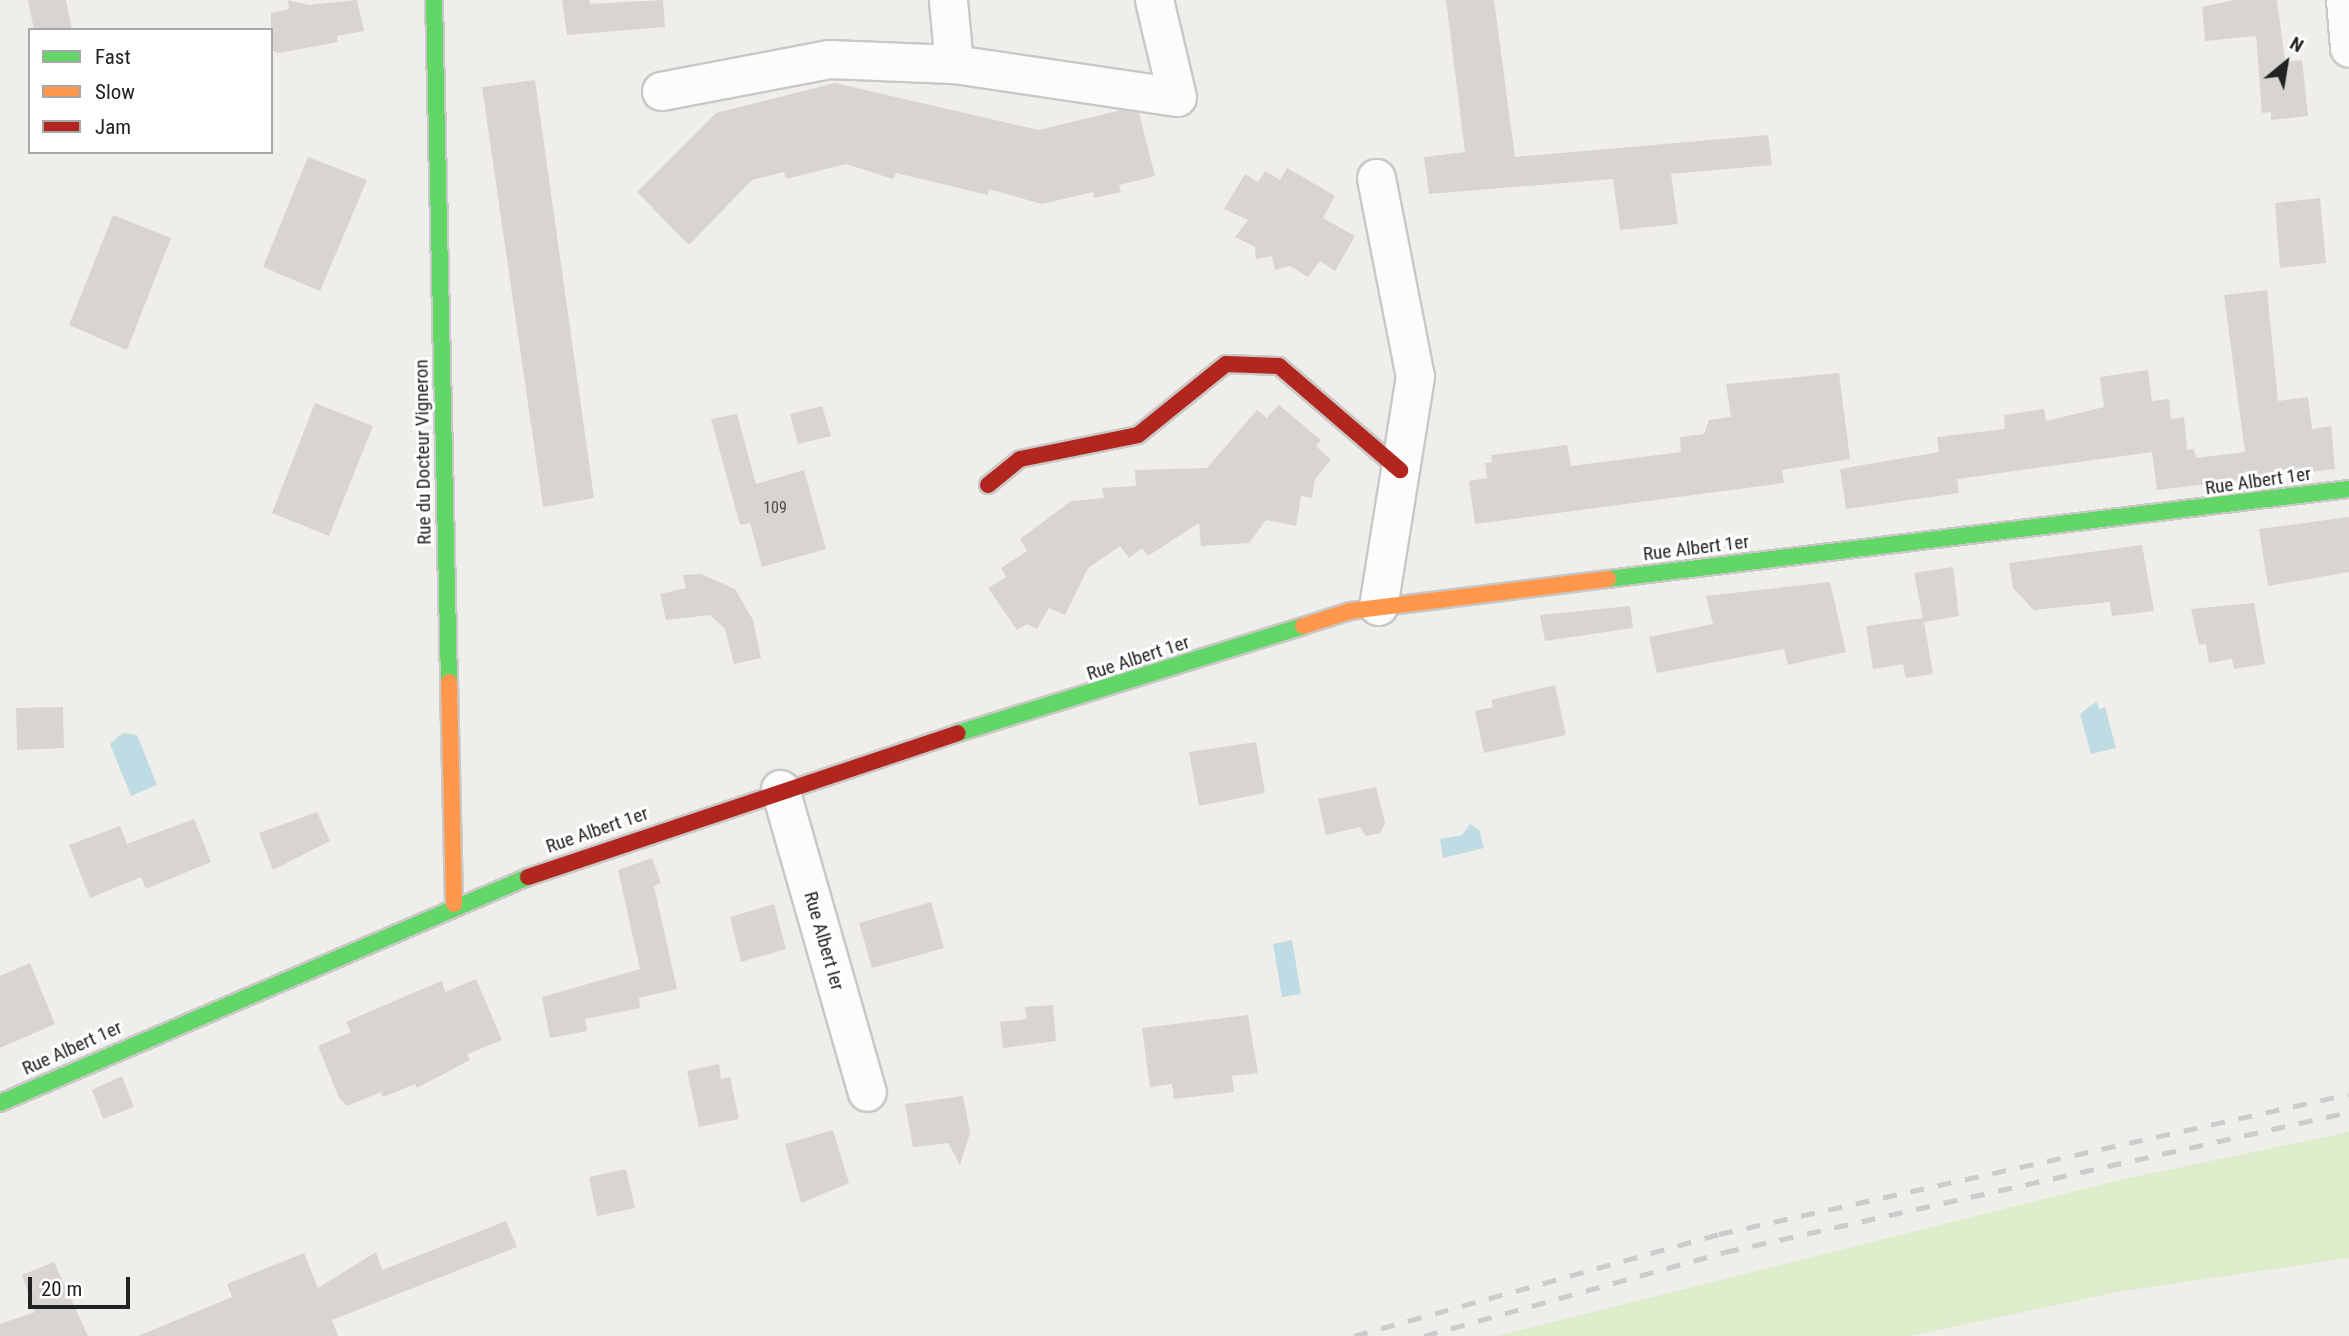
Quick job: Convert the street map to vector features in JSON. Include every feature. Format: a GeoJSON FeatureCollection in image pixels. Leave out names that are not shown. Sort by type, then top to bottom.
{"type":"FeatureCollection","features":[{"type":"Feature","properties":{"kind":"street","name":"Rue du Docteur Vigneron"},"geometry":{"type":"LineString","coordinates":[[434,0],[454,904]]}},
{"type":"Feature","properties":{"kind":"street"},"geometry":{"type":"LineString","coordinates":[[947,0],[954,64]]}},
{"type":"Feature","properties":{"kind":"street"},"geometry":{"type":"LineString","coordinates":[[661,91],[829,59],[954,64],[1177,97],[1154,0]]}},
{"type":"Feature","properties":{"kind":"street"},"geometry":{"type":"LineString","coordinates":[[2345,0],[2349,48]]}},
{"type":"Feature","properties":{"kind":"street"},"geometry":{"type":"LineString","coordinates":[[1376,178],[1415,376],[1378,606]]}},
{"type":"Feature","properties":{"kind":"street"},"geometry":{"type":"LineString","coordinates":[[988,485],[1020,459],[1138,435],[1226,364],[1279,366],[1400,470]]}},
{"type":"Feature","properties":{"kind":"street","name":"Rue Albert 1er"},"geometry":{"type":"LineString","coordinates":[[0,1103],[454,904],[780,789],[1378,606],[2349,489]]}},
{"type":"Feature","properties":{"kind":"street","name":"Rue Albert Ier"},"geometry":{"type":"LineString","coordinates":[[780,789],[867,1092]]}},
{"type":"Feature","properties":{"kind":"green space"},"geometry":{"type":"Polygon","coordinates":[[[2349,1132],[2349,1258],[2117,1292],[1910,1336],[1497,1336],[2115,1181],[2349,1132]]]}},
{"type":"Feature","properties":{"kind":"water"},"geometry":{"type":"Polygon","coordinates":[[[2097,701],[2099,709],[2105,707],[2116,748],[2091,754],[2080,714],[2097,701]]]}},
{"type":"Feature","properties":{"kind":"water"},"geometry":{"type":"Polygon","coordinates":[[[123,733],[137,735],[157,785],[131,796],[110,744],[123,733]]]}},
{"type":"Feature","properties":{"kind":"water"},"geometry":{"type":"Polygon","coordinates":[[[1470,824],[1479,830],[1484,848],[1443,858],[1440,839],[1462,835],[1470,824]]]}},
{"type":"Feature","properties":{"kind":"water"},"geometry":{"type":"Polygon","coordinates":[[[1292,940],[1301,994],[1282,997],[1273,944],[1292,940]]]}},
{"type":"Feature","properties":{"kind":"building"},"geometry":{"type":"Polygon","coordinates":[[[28,0],[66,0],[72,28],[34,28],[28,0]]]}},
{"type":"Feature","properties":{"kind":"building"},"geometry":{"type":"Polygon","coordinates":[[[288,0],[309,5],[357,0],[364,31],[337,36],[338,42],[278,53],[273,51],[271,13],[289,9],[288,0]]]}},
{"type":"Feature","properties":{"kind":"building"},"geometry":{"type":"Polygon","coordinates":[[[562,0],[589,0],[590,4],[663,0],[665,27],[567,35],[562,0]]]}},
{"type":"Feature","properties":{"kind":"building"},"geometry":{"type":"Polygon","coordinates":[[[1446,0],[1494,0],[1515,157],[1768,135],[1772,165],[1671,174],[1678,224],[1620,230],[1613,179],[1429,194],[1424,157],[1465,152],[1446,0]]]}},
{"type":"Feature","properties":{"kind":"building"},"geometry":{"type":"Polygon","coordinates":[[[2234,0],[2277,0],[2285,62],[2302,60],[2308,116],[2271,120],[2271,112],[2262,113],[2256,36],[2205,41],[2202,7],[2234,0]]]}},
{"type":"Feature","properties":{"kind":"building"},"geometry":{"type":"Polygon","coordinates":[[[535,80],[594,498],[543,507],[482,87],[535,80]]]}},
{"type":"Feature","properties":{"kind":"building"},"geometry":{"type":"Polygon","coordinates":[[[835,83],[1039,130],[1121,110],[1139,113],[1155,176],[1119,185],[1121,192],[1094,198],[1093,192],[1042,204],[989,189],[988,195],[896,173],[893,179],[846,164],[786,179],[784,172],[752,180],[689,245],[637,192],[716,113],[835,83]]]}},
{"type":"Feature","properties":{"kind":"building"},"geometry":{"type":"Polygon","coordinates":[[[308,157],[367,180],[320,291],[263,267],[308,157]]]}},
{"type":"Feature","properties":{"kind":"building"},"geometry":{"type":"Polygon","coordinates":[[[1287,168],[1335,196],[1323,218],[1355,236],[1335,271],[1320,261],[1308,277],[1290,266],[1275,270],[1272,256],[1256,259],[1255,247],[1235,237],[1248,220],[1224,209],[1245,174],[1258,182],[1265,171],[1280,180],[1287,168]]]}},
{"type":"Feature","properties":{"kind":"building"},"geometry":{"type":"Polygon","coordinates":[[[2320,198],[2326,263],[2280,268],[2275,203],[2320,198]]]}},
{"type":"Feature","properties":{"kind":"building"},"geometry":{"type":"Polygon","coordinates":[[[113,215],[171,238],[127,350],[69,325],[113,215]]]}},
{"type":"Feature","properties":{"kind":"building"},"geometry":{"type":"Polygon","coordinates":[[[2267,290],[2278,401],[2308,397],[2312,429],[2331,426],[2335,469],[2157,490],[2152,452],[1957,479],[1959,493],[1846,509],[1840,469],[1939,452],[1937,437],[2005,429],[2004,415],[2044,409],[2046,421],[2104,407],[2100,377],[2148,370],[2152,401],[2169,399],[2171,419],[2184,417],[2187,450],[2194,449],[2196,458],[2245,452],[2224,295],[2267,290]]]}},
{"type":"Feature","properties":{"kind":"building"},"geometry":{"type":"Polygon","coordinates":[[[1839,373],[1850,459],[1782,470],[1784,483],[1475,524],[1469,481],[1487,478],[1485,463],[1492,462],[1491,455],[1567,445],[1571,466],[1681,452],[1680,437],[1704,434],[1709,420],[1731,417],[1726,384],[1839,373]]]}},
{"type":"Feature","properties":{"kind":"building"},"geometry":{"type":"Polygon","coordinates":[[[315,403],[373,426],[329,536],[272,513],[315,403]]]}},
{"type":"Feature","properties":{"kind":"building"},"geometry":{"type":"Polygon","coordinates":[[[1279,405],[1321,440],[1316,446],[1331,460],[1315,479],[1312,498],[1301,496],[1296,526],[1266,520],[1249,543],[1201,546],[1199,523],[1148,556],[1142,548],[1129,558],[1120,546],[1088,568],[1065,615],[1049,608],[1037,629],[1027,624],[1017,630],[988,588],[1006,577],[1001,568],[1027,551],[1020,539],[1071,501],[1104,498],[1102,488],[1136,486],[1135,470],[1207,468],[1257,410],[1267,418],[1279,405]]]}},
{"type":"Feature","properties":{"kind":"building"},"geometry":{"type":"Polygon","coordinates":[[[822,406],[831,436],[798,444],[790,414],[822,406]]]}},
{"type":"Feature","properties":{"kind":"building"},"geometry":{"type":"Polygon","coordinates":[[[737,414],[756,484],[804,470],[826,549],[762,567],[750,523],[740,525],[711,419],[737,414]]]}},
{"type":"Feature","properties":{"kind":"building"},"geometry":{"type":"Polygon","coordinates":[[[2349,517],[2349,572],[2268,586],[2259,529],[2349,517]]]}},
{"type":"Feature","properties":{"kind":"building"},"geometry":{"type":"Polygon","coordinates":[[[2142,545],[2154,611],[2112,616],[2110,602],[2034,610],[2013,588],[2009,563],[2142,545]]]}},
{"type":"Feature","properties":{"kind":"building"},"geometry":{"type":"Polygon","coordinates":[[[1953,567],[1959,616],[1924,622],[1933,674],[1906,678],[1903,664],[1873,669],[1866,626],[1923,618],[1914,573],[1953,567]]]}},
{"type":"Feature","properties":{"kind":"building"},"geometry":{"type":"Polygon","coordinates":[[[701,574],[735,589],[753,620],[761,658],[734,664],[725,629],[710,615],[666,620],[660,594],[686,588],[683,575],[701,574]]]}},
{"type":"Feature","properties":{"kind":"building"},"geometry":{"type":"Polygon","coordinates":[[[1830,582],[1846,652],[1788,665],[1784,649],[1657,673],[1649,637],[1713,624],[1706,596],[1830,582]]]}},
{"type":"Feature","properties":{"kind":"building"},"geometry":{"type":"Polygon","coordinates":[[[2254,603],[2265,664],[2234,669],[2232,659],[2209,663],[2206,644],[2199,645],[2191,609],[2254,603]]]}},
{"type":"Feature","properties":{"kind":"building"},"geometry":{"type":"Polygon","coordinates":[[[1630,606],[1633,628],[1545,641],[1540,615],[1630,606]]]}},
{"type":"Feature","properties":{"kind":"building"},"geometry":{"type":"Polygon","coordinates":[[[1555,685],[1566,735],[1484,753],[1475,711],[1493,707],[1491,700],[1555,685]]]}},
{"type":"Feature","properties":{"kind":"building"},"geometry":{"type":"Polygon","coordinates":[[[63,707],[64,748],[17,750],[16,708],[63,707]]]}},
{"type":"Feature","properties":{"kind":"building"},"geometry":{"type":"Polygon","coordinates":[[[1256,742],[1265,793],[1199,806],[1189,752],[1256,742]]]}},
{"type":"Feature","properties":{"kind":"building"},"geometry":{"type":"Polygon","coordinates":[[[1376,787],[1385,823],[1380,833],[1366,836],[1360,827],[1326,835],[1318,799],[1376,787]]]}},
{"type":"Feature","properties":{"kind":"building"},"geometry":{"type":"Polygon","coordinates":[[[317,812],[330,841],[273,870],[259,833],[317,812]]]}},
{"type":"Feature","properties":{"kind":"building"},"geometry":{"type":"Polygon","coordinates":[[[194,819],[211,862],[146,889],[141,877],[90,898],[69,845],[120,826],[127,844],[194,819]]]}},
{"type":"Feature","properties":{"kind":"building"},"geometry":{"type":"Polygon","coordinates":[[[652,858],[661,883],[654,886],[677,989],[639,998],[640,1008],[585,1019],[587,1031],[550,1038],[542,997],[640,969],[618,870],[652,858]]]}},
{"type":"Feature","properties":{"kind":"building"},"geometry":{"type":"Polygon","coordinates":[[[931,902],[944,948],[872,968],[859,923],[931,902]]]}},
{"type":"Feature","properties":{"kind":"building"},"geometry":{"type":"Polygon","coordinates":[[[774,904],[786,949],[741,962],[730,917],[774,904]]]}},
{"type":"Feature","properties":{"kind":"building"},"geometry":{"type":"Polygon","coordinates":[[[30,963],[55,1024],[0,1048],[0,976],[30,963]]]}},
{"type":"Feature","properties":{"kind":"building"},"geometry":{"type":"Polygon","coordinates":[[[476,979],[502,1040],[467,1054],[470,1060],[417,1088],[415,1084],[383,1097],[381,1092],[347,1106],[339,1098],[318,1046],[351,1032],[346,1022],[408,995],[442,981],[445,992],[476,979]]]}},
{"type":"Feature","properties":{"kind":"building"},"geometry":{"type":"Polygon","coordinates":[[[1053,1005],[1056,1041],[1003,1048],[1000,1022],[1027,1019],[1025,1007],[1053,1005]]]}},
{"type":"Feature","properties":{"kind":"building"},"geometry":{"type":"Polygon","coordinates":[[[1248,1015],[1258,1073],[1232,1076],[1234,1092],[1174,1099],[1172,1084],[1150,1087],[1142,1028],[1248,1015]]]}},
{"type":"Feature","properties":{"kind":"building"},"geometry":{"type":"Polygon","coordinates":[[[719,1064],[721,1079],[730,1077],[739,1119],[699,1127],[687,1071],[719,1064]]]}},
{"type":"Feature","properties":{"kind":"building"},"geometry":{"type":"Polygon","coordinates":[[[122,1076],[134,1107],[103,1119],[92,1090],[122,1076]]]}},
{"type":"Feature","properties":{"kind":"building"},"geometry":{"type":"Polygon","coordinates":[[[963,1096],[970,1133],[960,1165],[948,1143],[913,1147],[905,1104],[963,1096]]]}},
{"type":"Feature","properties":{"kind":"building"},"geometry":{"type":"Polygon","coordinates":[[[833,1130],[849,1183],[801,1203],[785,1144],[833,1130]]]}},
{"type":"Feature","properties":{"kind":"building"},"geometry":{"type":"Polygon","coordinates":[[[626,1169],[635,1208],[597,1216],[589,1177],[626,1169]]]}},
{"type":"Feature","properties":{"kind":"building"},"geometry":{"type":"Polygon","coordinates":[[[506,1221],[517,1247],[332,1320],[338,1336],[138,1336],[232,1297],[227,1284],[304,1253],[318,1288],[376,1252],[382,1270],[506,1221]]]}},
{"type":"Feature","properties":{"kind":"building"},"geometry":{"type":"Polygon","coordinates":[[[54,1262],[88,1336],[0,1336],[0,1324],[35,1312],[22,1275],[54,1262]]]}},
{"type":"Feature","properties":{"kind":"railway"},"geometry":{"type":"LineString","coordinates":[[1354,1336],[1719,1234],[2349,1094]]}},
{"type":"Feature","properties":{"kind":"railway"},"geometry":{"type":"LineString","coordinates":[[1424,1336],[1725,1252],[2349,1112]]}},
{"type":"Feature","properties":{"kind":"traffic: fast"},"geometry":{"type":"LineString","coordinates":[[434,0],[449,682]]}},
{"type":"Feature","properties":{"kind":"traffic: fast"},"geometry":{"type":"LineString","coordinates":[[1608,579],[2349,489]]}},
{"type":"Feature","properties":{"kind":"traffic: fast"},"geometry":{"type":"LineString","coordinates":[[958,733],[1303,626]]}},
{"type":"Feature","properties":{"kind":"traffic: fast"},"geometry":{"type":"LineString","coordinates":[[0,1103],[528,877]]}},
{"type":"Feature","properties":{"kind":"traffic: slow"},"geometry":{"type":"LineString","coordinates":[[1303,626],[1350,611],[1608,579]]}},
{"type":"Feature","properties":{"kind":"traffic: slow"},"geometry":{"type":"LineString","coordinates":[[449,682],[454,904]]}},
{"type":"Feature","properties":{"kind":"traffic: jam"},"geometry":{"type":"LineString","coordinates":[[988,485],[1020,459],[1138,435],[1226,364],[1279,366],[1400,470]]}},
{"type":"Feature","properties":{"kind":"traffic: jam"},"geometry":{"type":"LineString","coordinates":[[528,877],[958,733]]}}]}
